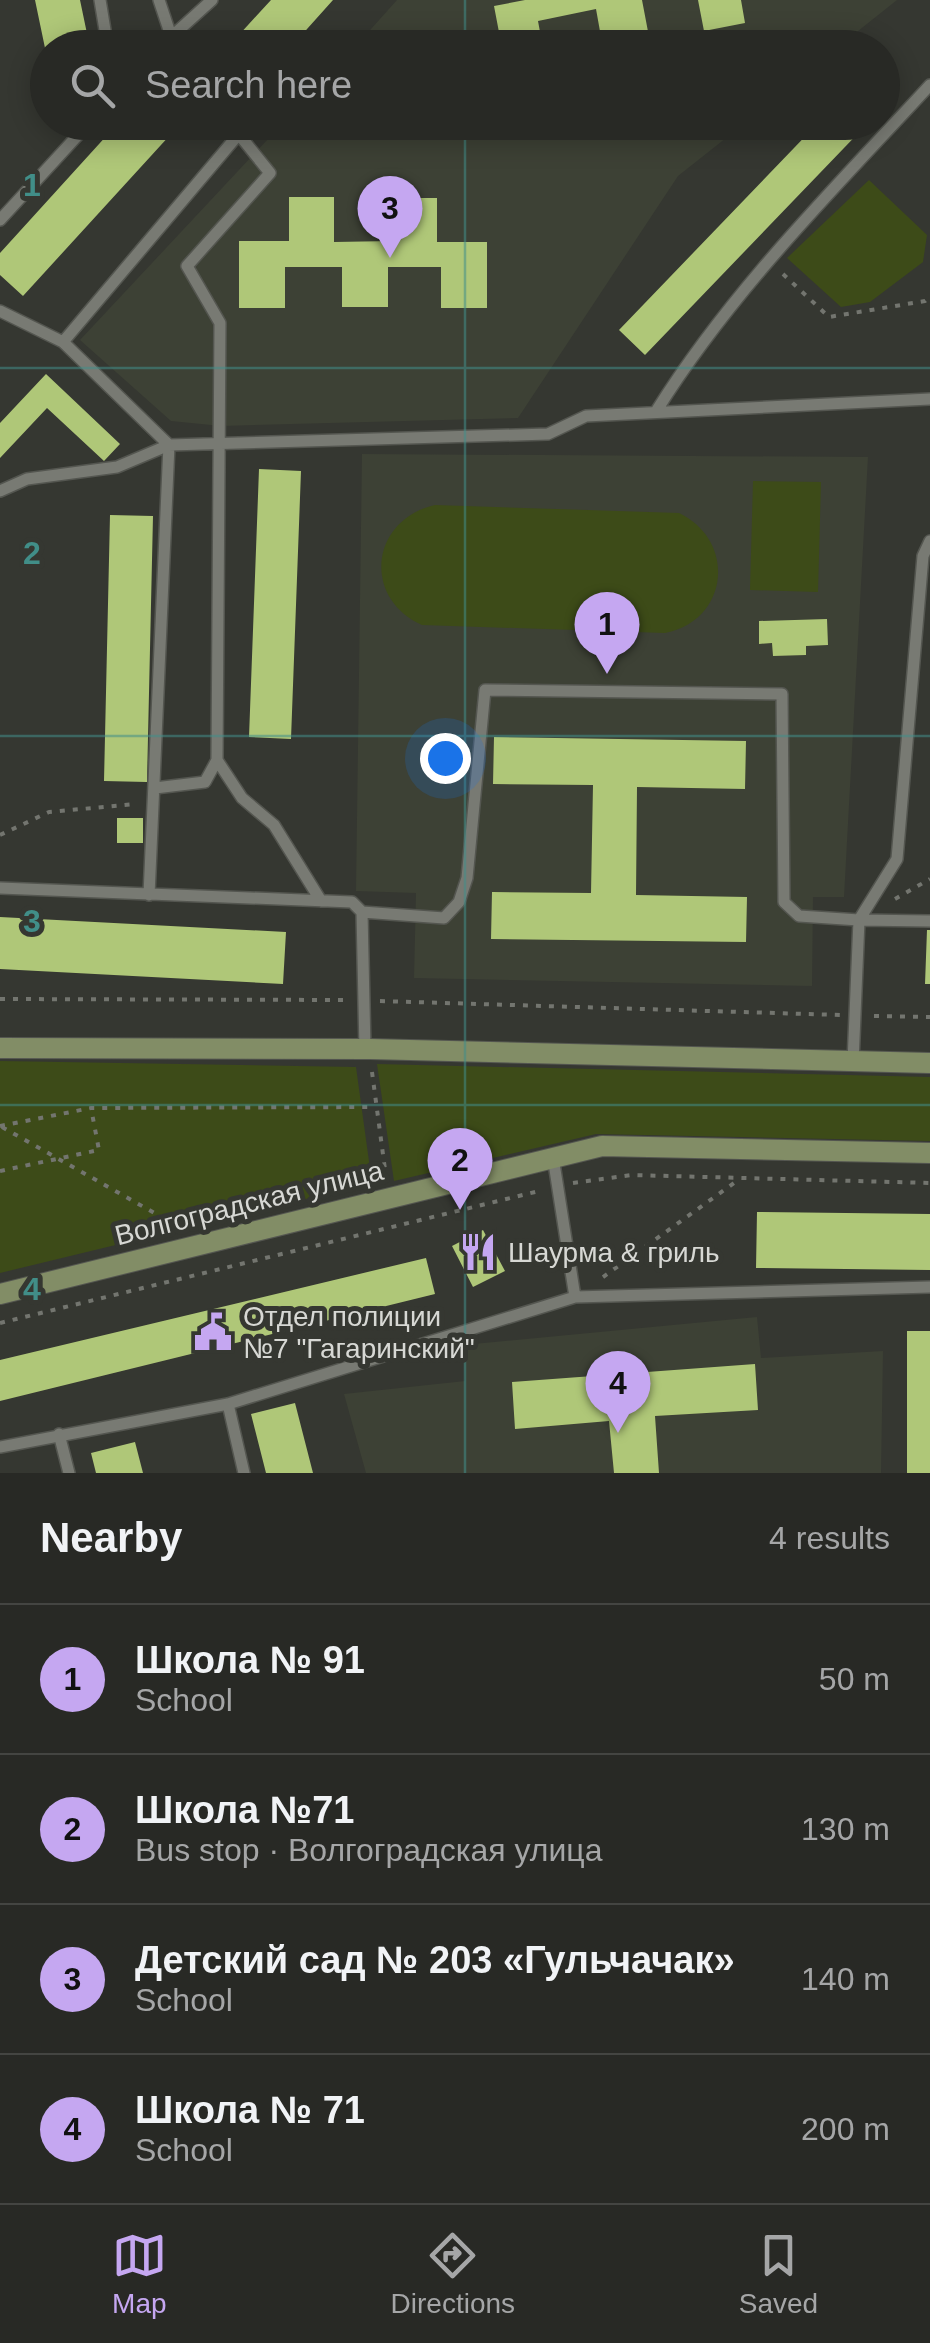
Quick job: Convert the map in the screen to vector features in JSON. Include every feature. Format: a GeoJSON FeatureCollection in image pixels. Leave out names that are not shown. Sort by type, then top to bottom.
{"type":"FeatureCollection","features":[{"type":"Feature","properties":{"kind":"main road"},"geometry":{"type":"LineString","coordinates":[[0,1048],[367,1049],[930,1063]]}},
{"type":"Feature","properties":{"kind":"main road","name":"Волгоградская улица"},"geometry":{"type":"LineString","coordinates":[[0,1294],[602,1146],[930,1152]]}},
{"type":"Feature","properties":{"kind":"lane"},"geometry":{"type":"LineString","coordinates":[[100,0],[105,30]]}},
{"type":"Feature","properties":{"kind":"lane"},"geometry":{"type":"LineString","coordinates":[[159,0],[164,30]]}},
{"type":"Feature","properties":{"kind":"lane"},"geometry":{"type":"LineString","coordinates":[[181,30],[212,0]]}},
{"type":"Feature","properties":{"kind":"lane"},"geometry":{"type":"LineString","coordinates":[[900,117],[930,84]]}},
{"type":"Feature","properties":{"kind":"lane"},"geometry":{"type":"LineString","coordinates":[[0,220],[73,140]]}},
{"type":"Feature","properties":{"kind":"lane"},"geometry":{"type":"LineString","coordinates":[[63,342],[233,140]]}},
{"type":"Feature","properties":{"kind":"lane"},"geometry":{"type":"LineString","coordinates":[[154,793],[205,782],[216,760],[222,444],[220,323],[187,266],[270,173],[243,140]]}},
{"type":"Feature","properties":{"kind":"lane"},"geometry":{"type":"LineString","coordinates":[[657,410],[680,372],[769,260],[879,140]]}},
{"type":"Feature","properties":{"kind":"lane"},"geometry":{"type":"LineString","coordinates":[[0,311],[63,342],[169,445],[149,894]]}},
{"type":"Feature","properties":{"kind":"lane"},"geometry":{"type":"LineString","coordinates":[[0,491],[27,479],[117,468],[169,445],[548,434],[586,416],[930,398]]}},
{"type":"Feature","properties":{"kind":"lane"},"geometry":{"type":"LineString","coordinates":[[854,1062],[858,920],[897,859],[923,556],[930,541]]}},
{"type":"Feature","properties":{"kind":"lane"},"geometry":{"type":"LineString","coordinates":[[0,888],[352,902],[362,912],[444,918],[459,902],[467,878],[485,690],[782,694],[784,902],[799,916],[930,921]]}},
{"type":"Feature","properties":{"kind":"lane"},"geometry":{"type":"LineString","coordinates":[[216,760],[242,798],[274,825],[321,901]]}},
{"type":"Feature","properties":{"kind":"lane"},"geometry":{"type":"LineString","coordinates":[[362,912],[362,1000],[367,1049]]}},
{"type":"Feature","properties":{"kind":"lane"},"geometry":{"type":"LineString","coordinates":[[553,1157],[575,1297]]}},
{"type":"Feature","properties":{"kind":"lane"},"geometry":{"type":"LineString","coordinates":[[0,1447],[228,1404],[575,1297],[930,1287]]}},
{"type":"Feature","properties":{"kind":"lane"},"geometry":{"type":"LineString","coordinates":[[228,1404],[244,1473]]}},
{"type":"Feature","properties":{"kind":"lane"},"geometry":{"type":"LineString","coordinates":[[59,1434],[69,1473]]}},
{"type":"Feature","properties":{"kind":"path"},"geometry":{"type":"LineString","coordinates":[[769,260],[828,317],[925,301],[930,296]]}},
{"type":"Feature","properties":{"kind":"path"},"geometry":{"type":"LineString","coordinates":[[0,834],[48,812],[140,803],[154,793]]}},
{"type":"Feature","properties":{"kind":"path"},"geometry":{"type":"LineString","coordinates":[[0,999],[362,1000],[930,1017]]}},
{"type":"Feature","properties":{"kind":"path"},"geometry":{"type":"LineString","coordinates":[[367,1049],[389,1196],[398,1225]]}},
{"type":"Feature","properties":{"kind":"path"},"geometry":{"type":"LineString","coordinates":[[0,1126],[91,1108],[374,1107]]}},
{"type":"Feature","properties":{"kind":"path"},"geometry":{"type":"LineString","coordinates":[[0,1171],[100,1150],[91,1108]]}},
{"type":"Feature","properties":{"kind":"path"},"geometry":{"type":"LineString","coordinates":[[0,1126],[181,1228]]}},
{"type":"Feature","properties":{"kind":"path"},"geometry":{"type":"LineString","coordinates":[[0,1323],[560,1186],[632,1175],[736,1182],[930,1184]]}},
{"type":"Feature","properties":{"kind":"path"},"geometry":{"type":"LineString","coordinates":[[575,1297],[736,1182]]}},
{"type":"Feature","properties":{"kind":"shaded area"},"geometry":{"type":"Polygon","coordinates":[[[397,0],[897,0],[859,30],[370,30],[397,0]]]}},
{"type":"Feature","properties":{"kind":"shaded area"},"geometry":{"type":"Polygon","coordinates":[[[267,140],[724,140],[678,176],[518,418],[221,426],[171,421],[80,340],[267,140]]]}},
{"type":"Feature","properties":{"kind":"shaded area"},"geometry":{"type":"Polygon","coordinates":[[[362,454],[868,457],[844,897],[813,897],[812,986],[414,978],[416,893],[356,891],[362,454]]]}},
{"type":"Feature","properties":{"kind":"shaded area"},"geometry":{"type":"Polygon","coordinates":[[[757,1317],[761,1358],[883,1351],[881,1473],[366,1473],[344,1394],[465,1381],[463,1345],[757,1317]]]}},
{"type":"Feature","properties":{"kind":"green space"},"geometry":{"type":"Polygon","coordinates":[[[869,180],[927,235],[923,262],[870,302],[841,307],[787,258],[869,180]]]}},
{"type":"Feature","properties":{"kind":"green space"},"geometry":{"type":"Polygon","coordinates":[[[753,481],[821,482],[818,592],[750,590],[753,481]]]}},
{"type":"Feature","properties":{"kind":"green space"},"geometry":{"type":"Polygon","coordinates":[[[435,505],[679,513],[698,526],[710,542],[717,560],[718,579],[713,597],[702,613],[686,625],[665,633],[422,625],[403,613],[390,597],[383,579],[382,560],[397,526],[413,513],[435,505]]]}},
{"type":"Feature","properties":{"kind":"green space"},"geometry":{"type":"Polygon","coordinates":[[[0,1061],[356,1067],[372,1183],[0,1273],[0,1061]]]}},
{"type":"Feature","properties":{"kind":"green space"},"geometry":{"type":"Polygon","coordinates":[[[377,1064],[930,1077],[930,1141],[596,1134],[394,1181],[377,1064]]]}},
{"type":"Feature","properties":{"kind":"building"},"geometry":{"type":"Polygon","coordinates":[[[35,0],[80,0],[86,30],[41,30],[35,0]]]}},
{"type":"Feature","properties":{"kind":"building"},"geometry":{"type":"Polygon","coordinates":[[[271,0],[333,0],[306,30],[244,30],[271,0]]]}},
{"type":"Feature","properties":{"kind":"building"},"geometry":{"type":"Polygon","coordinates":[[[525,0],[642,0],[648,30],[600,30],[596,9],[538,21],[540,30],[499,30],[494,6],[525,0]]]}},
{"type":"Feature","properties":{"kind":"building"},"geometry":{"type":"Polygon","coordinates":[[[698,0],[741,0],[745,23],[704,30],[698,0]]]}},
{"type":"Feature","properties":{"kind":"building"},"geometry":{"type":"Polygon","coordinates":[[[103,140],[166,140],[23,296],[0,275],[0,253],[103,140]]]}},
{"type":"Feature","properties":{"kind":"building"},"geometry":{"type":"Polygon","coordinates":[[[802,140],[852,140],[645,355],[619,330],[802,140]]]}},
{"type":"Feature","properties":{"kind":"building"},"geometry":{"type":"Polygon","coordinates":[[[289,197],[334,197],[334,242],[392,241],[392,198],[437,198],[437,242],[487,242],[487,308],[441,308],[441,267],[388,267],[388,307],[342,307],[342,267],[285,267],[285,308],[239,308],[239,241],[289,241],[289,197]]]}},
{"type":"Feature","properties":{"kind":"building"},"geometry":{"type":"Polygon","coordinates":[[[46,374],[120,444],[104,461],[47,408],[0,458],[0,423],[46,374]]]}},
{"type":"Feature","properties":{"kind":"building"},"geometry":{"type":"Polygon","coordinates":[[[259,469],[301,471],[291,739],[249,737],[259,469]]]}},
{"type":"Feature","properties":{"kind":"building"},"geometry":{"type":"Polygon","coordinates":[[[110,515],[153,516],[147,782],[104,781],[110,515]]]}},
{"type":"Feature","properties":{"kind":"building"},"geometry":{"type":"Polygon","coordinates":[[[827,619],[828,645],[806,646],[806,655],[773,656],[772,643],[759,644],[759,621],[827,619]]]}},
{"type":"Feature","properties":{"kind":"building"},"geometry":{"type":"Polygon","coordinates":[[[494,737],[746,741],[745,789],[637,787],[636,895],[747,897],[746,942],[491,939],[492,892],[591,893],[593,785],[493,784],[494,737]]]}},
{"type":"Feature","properties":{"kind":"building"},"geometry":{"type":"Polygon","coordinates":[[[117,818],[143,818],[143,843],[117,843],[117,818]]]}},
{"type":"Feature","properties":{"kind":"building"},"geometry":{"type":"Polygon","coordinates":[[[0,917],[286,932],[283,984],[0,969],[0,917]]]}},
{"type":"Feature","properties":{"kind":"building"},"geometry":{"type":"Polygon","coordinates":[[[930,930],[930,984],[925,984],[930,930]]]}},
{"type":"Feature","properties":{"kind":"building"},"geometry":{"type":"Polygon","coordinates":[[[757,1212],[930,1214],[930,1270],[756,1268],[757,1212]]]}},
{"type":"Feature","properties":{"kind":"building"},"geometry":{"type":"Polygon","coordinates":[[[483,1230],[505,1271],[473,1287],[452,1246],[483,1230]]]}},
{"type":"Feature","properties":{"kind":"building"},"geometry":{"type":"Polygon","coordinates":[[[426,1258],[435,1294],[0,1401],[0,1360],[426,1258]]]}},
{"type":"Feature","properties":{"kind":"building"},"geometry":{"type":"Polygon","coordinates":[[[907,1331],[930,1331],[930,1473],[907,1473],[907,1331]]]}},
{"type":"Feature","properties":{"kind":"building"},"geometry":{"type":"Polygon","coordinates":[[[755,1364],[758,1410],[655,1416],[659,1473],[614,1473],[609,1421],[515,1429],[512,1382],[755,1364]]]}},
{"type":"Feature","properties":{"kind":"building"},"geometry":{"type":"Polygon","coordinates":[[[295,1403],[313,1473],[266,1473],[251,1414],[295,1403]]]}},
{"type":"Feature","properties":{"kind":"building"},"geometry":{"type":"Polygon","coordinates":[[[135,1442],[143,1473],[96,1473],[91,1453],[135,1442]]]}},
{"type":"Feature","properties":{"kind":"place","name":"Детский сад № 203 «Гульчачак»"},"geometry":{"type":"Point","coordinates":[390,258]}},
{"type":"Feature","properties":{"kind":"place","name":"Школа № 91"},"geometry":{"type":"Point","coordinates":[607,674]}},
{"type":"Feature","properties":{"kind":"place","name":"Школа №71"},"geometry":{"type":"Point","coordinates":[460,1210]}},
{"type":"Feature","properties":{"kind":"place","name":"Шаурма & гриль"},"geometry":{"type":"Point","coordinates":[478,1252]}},
{"type":"Feature","properties":{"kind":"place","name":"Отдел полиции №7 \"Гагаринский\""},"geometry":{"type":"Point","coordinates":[213,1332]}},
{"type":"Feature","properties":{"kind":"place","name":"Школа № 71"},"geometry":{"type":"Point","coordinates":[618,1433]}}]}
